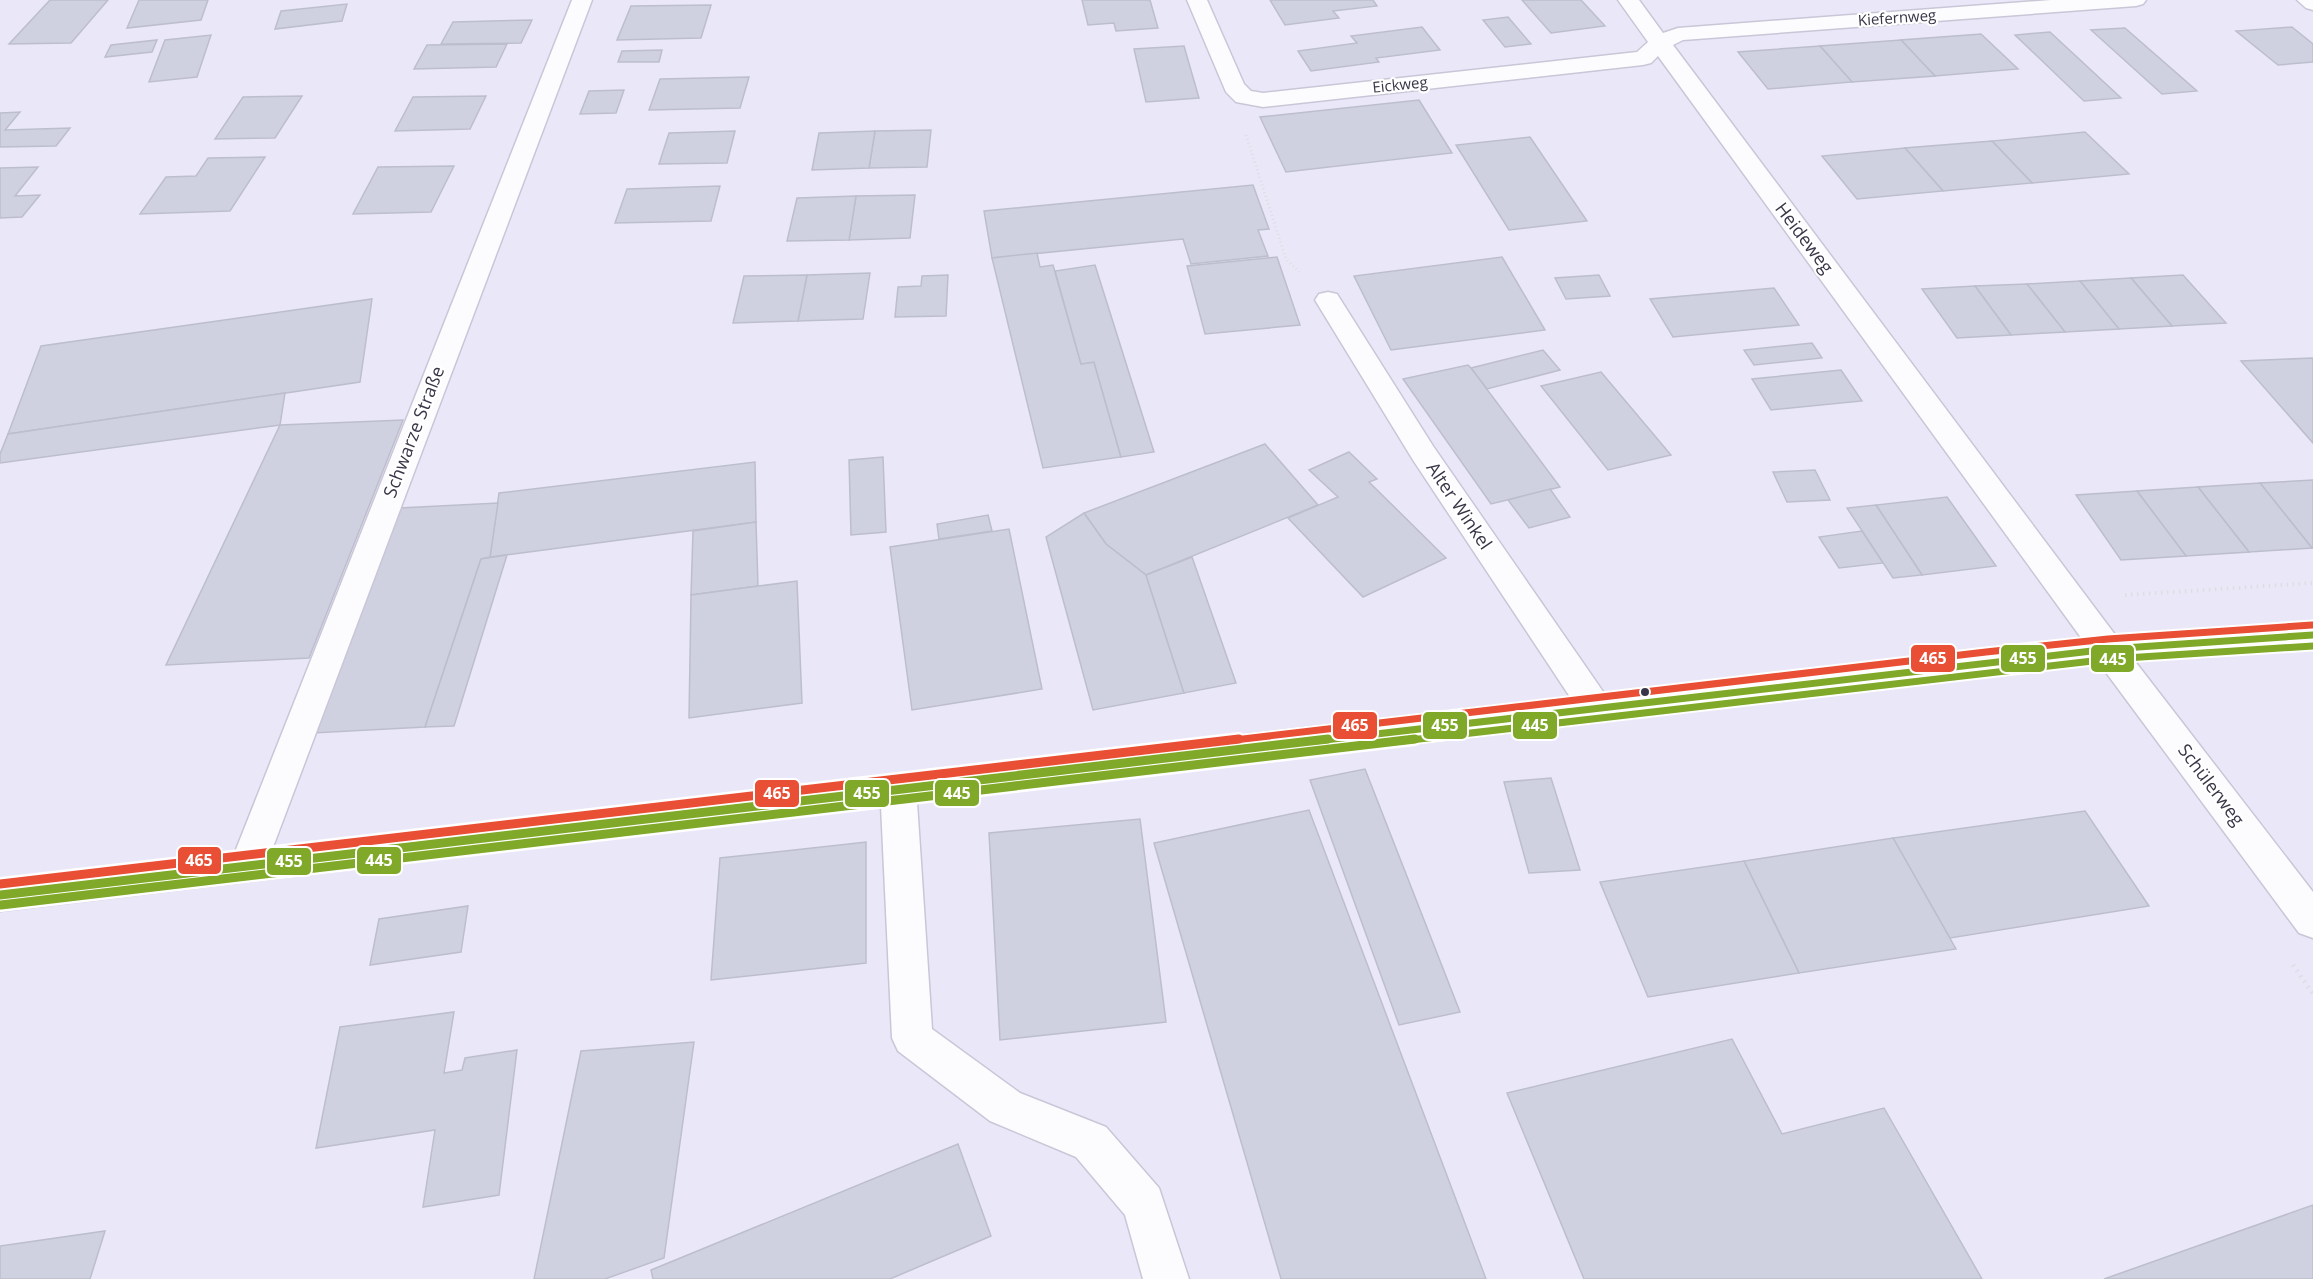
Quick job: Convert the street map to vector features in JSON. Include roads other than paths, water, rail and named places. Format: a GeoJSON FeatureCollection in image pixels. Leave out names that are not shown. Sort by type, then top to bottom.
{"type":"FeatureCollection","features":[{"type":"Feature","properties":{"kind":"street","name":"Schwarze Straße"},"geometry":{"type":"LineString","coordinates":[[248,865],[582,0]]}},
{"type":"Feature","properties":{"kind":"street","name":"Eickweg"},"geometry":{"type":"LineString","coordinates":[[1197,0],[1234,87],[1244,97],[1263,100],[1643,58],[1660,43]]}},
{"type":"Feature","properties":{"kind":"street","name":"Heideweg"},"geometry":{"type":"LineString","coordinates":[[1628,0],[2109,649]]}},
{"type":"Feature","properties":{"kind":"street","name":"Kiefernweg"},"geometry":{"type":"LineString","coordinates":[[1660,43],[1678,34],[2136,0]]}},
{"type":"Feature","properties":{"kind":"street"},"geometry":{"type":"LineString","coordinates":[[2307,0],[2313,4]]}},
{"type":"Feature","properties":{"kind":"street","name":"Alter Winkel"},"geometry":{"type":"LineString","coordinates":[[1328,300],[1423,453],[1596,709]]}},
{"type":"Feature","properties":{"kind":"street"},"geometry":{"type":"LineString","coordinates":[[0,895],[2109,649],[2313,635]]}},
{"type":"Feature","properties":{"kind":"street","name":"Schülerweg"},"geometry":{"type":"LineString","coordinates":[[2109,649],[2313,921]]}},
{"type":"Feature","properties":{"kind":"street"},"geometry":{"type":"LineString","coordinates":[[898,789],[912,1038],[1005,1107],[1090,1142],[1144,1203],[1166,1279]]}}]}
